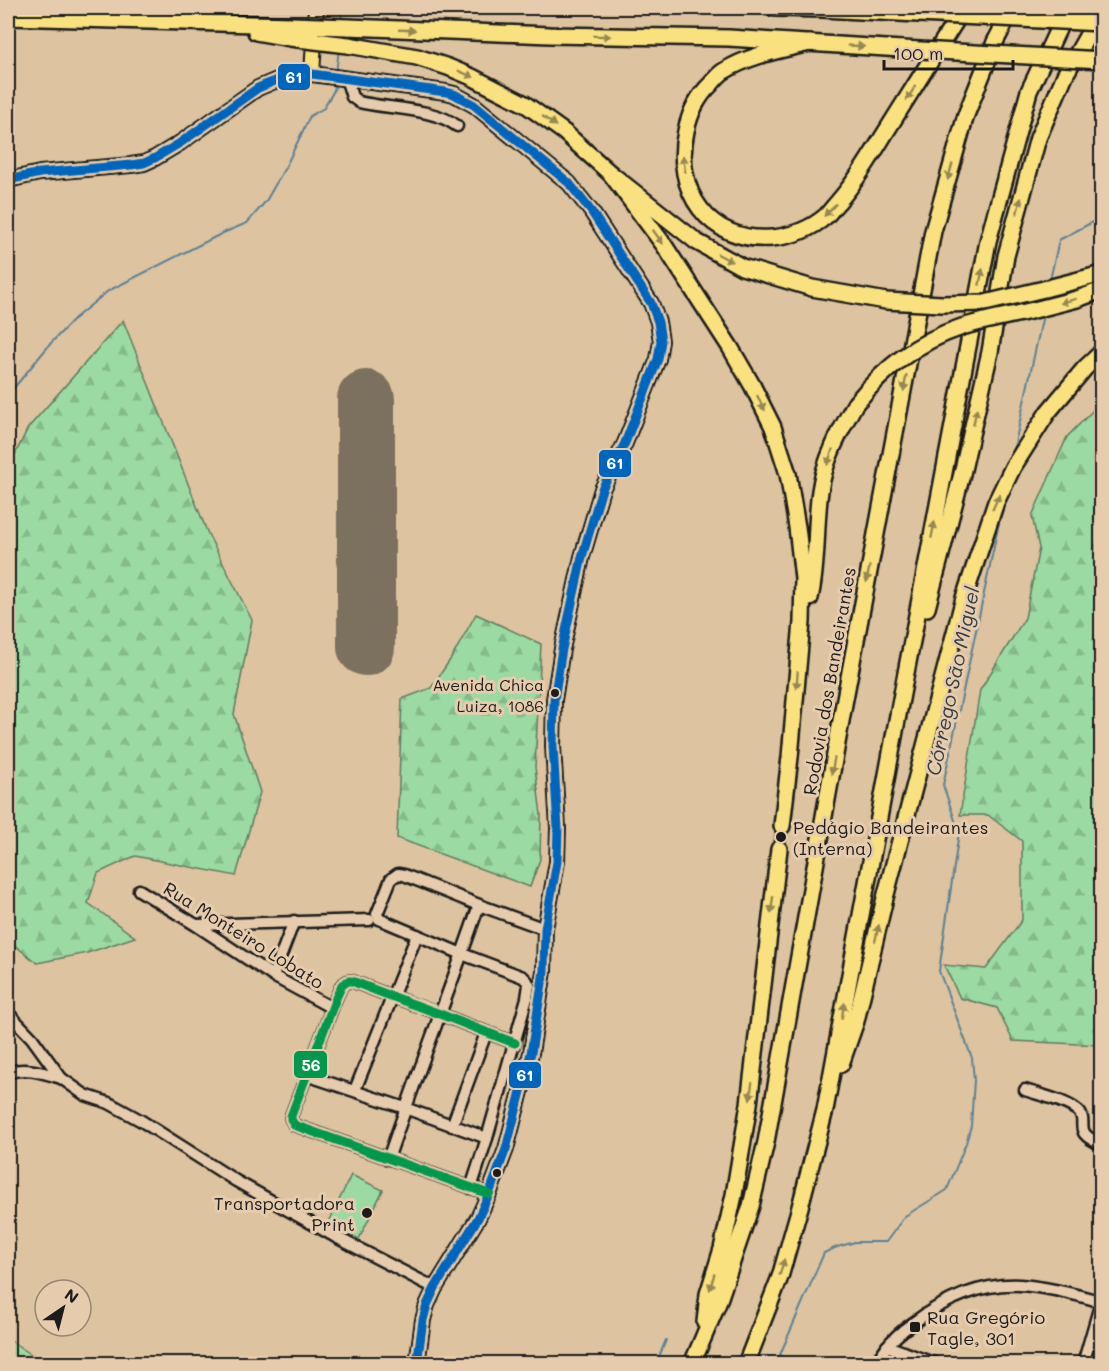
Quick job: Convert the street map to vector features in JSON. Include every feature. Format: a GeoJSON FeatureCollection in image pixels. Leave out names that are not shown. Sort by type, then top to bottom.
{"type":"FeatureCollection","features":[{"type":"Feature","properties":{"kind":"highway"},"geometry":{"type":"LineString","coordinates":[[774,8],[1101,23]]}},
{"type":"Feature","properties":{"kind":"highway"},"geometry":{"type":"LineString","coordinates":[[810,43],[746,59],[722,72],[699,95],[689,117],[682,146],[682,161],[693,199],[718,225],[737,235],[750,238],[780,237],[799,233],[826,216],[866,165],[964,8]]}},
{"type":"Feature","properties":{"kind":"highway","name":"Rodovia dos Bandeirantes"},"geometry":{"type":"LineString","coordinates":[[692,1364],[718,1303],[751,1206],[766,1142],[844,704],[933,231],[966,115],[995,42],[1013,8]]}},
{"type":"Feature","properties":{"kind":"highway"},"geometry":{"type":"LineString","coordinates":[[746,1364],[780,1277],[825,1110],[988,241],[1029,91],[1068,8]]}},
{"type":"Feature","properties":{"kind":"highway"},"geometry":{"type":"LineString","coordinates":[[898,715],[962,474],[990,352],[1006,256],[1038,138],[1065,75],[1101,10]]}},
{"type":"Feature","properties":{"kind":"highway"},"geometry":{"type":"LineString","coordinates":[[8,17],[212,23],[290,32],[417,57],[448,67],[525,104],[564,132],[610,174],[697,242],[742,267],[812,288],[886,301],[942,304],[985,303],[1101,274]]}},
{"type":"Feature","properties":{"kind":"highway"},"geometry":{"type":"LineString","coordinates":[[290,32],[348,27],[550,35],[729,38],[1101,60]]}},
{"type":"Feature","properties":{"kind":"highway"},"geometry":{"type":"LineString","coordinates":[[610,174],[663,245],[708,312],[752,385],[773,427],[788,474],[798,527],[803,578],[802,622],[782,826]]}},
{"type":"Feature","properties":{"kind":"highway"},"geometry":{"type":"LineString","coordinates":[[802,622],[811,596],[816,561],[820,489],[842,428],[855,404],[873,382],[895,362],[929,341],[962,327],[1077,299],[1101,290]]}},
{"type":"Feature","properties":{"kind":"highway"},"geometry":{"type":"LineString","coordinates":[[825,1110],[856,1021],[885,898],[964,598],[992,513],[1013,467],[1048,412],[1101,352]]}},
{"type":"Feature","properties":{"kind":"highway"},"geometry":{"type":"LineString","coordinates":[[702,1340],[708,1294],[722,1249],[734,1195],[749,1104],[779,849]]}},
{"type":"Feature","properties":{"kind":"main road"},"geometry":{"type":"LineString","coordinates":[[312,74],[316,8]]}},
{"type":"Feature","properties":{"kind":"main road"},"geometry":{"type":"LineString","coordinates":[[8,180],[40,173],[144,163],[180,143],[258,88],[278,80],[312,74],[446,92],[474,105],[554,170],[581,196],[651,303],[658,322],[661,341],[658,359],[625,443],[602,489],[582,557],[562,649],[554,700],[553,746],[558,828],[557,862],[545,929],[544,971],[531,1053],[506,1149],[478,1218],[435,1288],[423,1320],[417,1364]]}},
{"type":"Feature","properties":{"kind":"street"},"geometry":{"type":"LineString","coordinates":[[346,78],[352,97],[359,102],[436,115],[451,120],[457,126]]}},
{"type":"Feature","properties":{"kind":"street"},"geometry":{"type":"LineString","coordinates":[[471,1188],[515,1043],[529,985],[527,981],[515,974],[379,919],[377,914],[391,879],[398,874],[545,929]]}},
{"type":"Feature","properties":{"kind":"street","name":"Rua Monteiro Lobato"},"geometry":{"type":"LineString","coordinates":[[139,890],[273,976],[332,1008]]}},
{"type":"Feature","properties":{"kind":"street"},"geometry":{"type":"LineString","coordinates":[[388,1159],[479,905]]}},
{"type":"Feature","properties":{"kind":"street"},"geometry":{"type":"LineString","coordinates":[[196,925],[369,920]]}},
{"type":"Feature","properties":{"kind":"street"},"geometry":{"type":"LineString","coordinates":[[273,976],[294,921]]}},
{"type":"Feature","properties":{"kind":"street"},"geometry":{"type":"LineString","coordinates":[[355,1090],[417,935]]}},
{"type":"Feature","properties":{"kind":"street"},"geometry":{"type":"LineString","coordinates":[[489,1194],[294,1125],[291,1116],[332,1008],[342,986],[348,981],[515,1043]]}},
{"type":"Feature","properties":{"kind":"street"},"geometry":{"type":"LineString","coordinates":[[8,1013],[32,1038],[61,1078]]}},
{"type":"Feature","properties":{"kind":"street"},"geometry":{"type":"LineString","coordinates":[[452,1126],[486,1033]]}},
{"type":"Feature","properties":{"kind":"street"},"geometry":{"type":"LineString","coordinates":[[8,1072],[37,1071],[61,1078],[86,1095],[109,1103],[140,1120],[236,1180],[334,1236],[435,1288]]}},
{"type":"Feature","properties":{"kind":"street"},"geometry":{"type":"LineString","coordinates":[[306,1075],[355,1090],[487,1138]]}},
{"type":"Feature","properties":{"kind":"street"},"geometry":{"type":"LineString","coordinates":[[1025,1090],[1081,1113],[1085,1135],[1101,1144]]}},
{"type":"Feature","properties":{"kind":"street"},"geometry":{"type":"LineString","coordinates":[[876,1364],[887,1346],[903,1330],[931,1309],[977,1290],[1019,1285],[1050,1288],[1101,1302],[1083,1364]]}},
{"type":"Feature","properties":{"kind":"street"},"geometry":{"type":"LineString","coordinates":[[887,1346],[936,1364]]}},
{"type":"Feature","properties":{"kind":"green space"},"geometry":{"type":"Polygon","coordinates":[[[123,320],[208,534],[252,620],[234,714],[260,792],[236,876],[135,856],[98,873],[88,903],[135,937],[87,953],[37,963],[8,940],[8,469],[28,428],[123,320]]]}},
{"type":"Feature","properties":{"kind":"green space"},"geometry":{"type":"Polygon","coordinates":[[[1101,402],[1101,1045],[1013,1041],[997,1008],[960,998],[944,965],[986,969],[1022,920],[1022,841],[988,815],[960,815],[980,690],[1025,618],[1039,548],[1032,516],[1067,437],[1101,402]]]}},
{"type":"Feature","properties":{"kind":"green space"},"geometry":{"type":"Polygon","coordinates":[[[476,614],[541,644],[535,767],[541,815],[540,859],[530,887],[397,838],[402,699],[431,688],[452,657],[476,614]]]}},
{"type":"Feature","properties":{"kind":"green space"},"geometry":{"type":"Polygon","coordinates":[[[351,1175],[383,1190],[359,1239],[328,1224],[351,1175]]]}},
{"type":"Feature","properties":{"kind":"green space"},"geometry":{"type":"Polygon","coordinates":[[[8,1339],[44,1363],[8,1363],[8,1339]]]}},
{"type":"Feature","properties":{"kind":"waterway"},"geometry":{"type":"LineString","coordinates":[[341,22],[342,8]]}},
{"type":"Feature","properties":{"kind":"waterway"},"geometry":{"type":"LineString","coordinates":[[336,73],[339,49]]}},
{"type":"Feature","properties":{"kind":"waterway"},"geometry":{"type":"LineString","coordinates":[[8,395],[75,318],[108,291],[247,223],[266,201],[310,116],[324,108],[334,91],[336,82]]}},
{"type":"Feature","properties":{"kind":"waterway","name":"Córrego São Miguel"},"geometry":{"type":"LineString","coordinates":[[1050,280],[1059,240],[1102,217]]}},
{"type":"Feature","properties":{"kind":"waterway","name":"Córrego São Miguel"},"geometry":{"type":"LineString","coordinates":[[1013,453],[1043,315]]}},
{"type":"Feature","properties":{"kind":"waterway","name":"Córrego São Miguel"},"geometry":{"type":"LineString","coordinates":[[776,1364],[824,1253],[855,1242],[886,1242],[905,1216],[947,1190],[971,1126],[974,1080],[972,1058],[939,971],[959,832],[943,785],[1002,509]]}},
{"type":"Feature","properties":{"kind":"waterway"},"geometry":{"type":"LineString","coordinates":[[656,1364],[666,1340]]}},
{"type":"Feature","properties":{"kind":"runway"},"geometry":{"type":"LineString","coordinates":[[366,399],[366,647]]}},
{"type":"Feature","properties":{"kind":"tunnel"},"geometry":{"type":"LineString","coordinates":[[779,849],[782,826]]}},
{"type":"Feature","properties":{"kind":"transit line","name":"61"},"geometry":{"type":"LineString","coordinates":[[8,180],[40,173],[144,163],[180,143],[258,88],[277,80],[312,74],[446,92],[474,105],[569,183],[591,211],[651,303],[658,322],[661,341],[658,359],[625,443],[602,489],[582,557],[562,649],[554,700],[553,746],[558,828],[557,862],[545,929],[544,971],[531,1053],[506,1149],[489,1194],[478,1218],[427,1305],[417,1364]]}},
{"type":"Feature","properties":{"kind":"transit line","name":"56"},"geometry":{"type":"LineString","coordinates":[[489,1194],[294,1125],[291,1116],[336,998],[342,985],[348,981],[515,1043]]}},
{"type":"Feature","properties":{"kind":"place","name":"Avenida Chica Luiza, 1086"},"geometry":{"type":"Point","coordinates":[555,693]}},
{"type":"Feature","properties":{"kind":"place","name":"Pedágio Bandeirantes (Interna)"},"geometry":{"type":"Point","coordinates":[781,837]}},
{"type":"Feature","properties":{"kind":"place","name":"Transportadora Print"},"geometry":{"type":"Point","coordinates":[367,1213]}},
{"type":"Feature","properties":{"kind":"place","name":"Rua Gregório Tagle, 301"},"geometry":{"type":"Point","coordinates":[915,1327]}}]}
